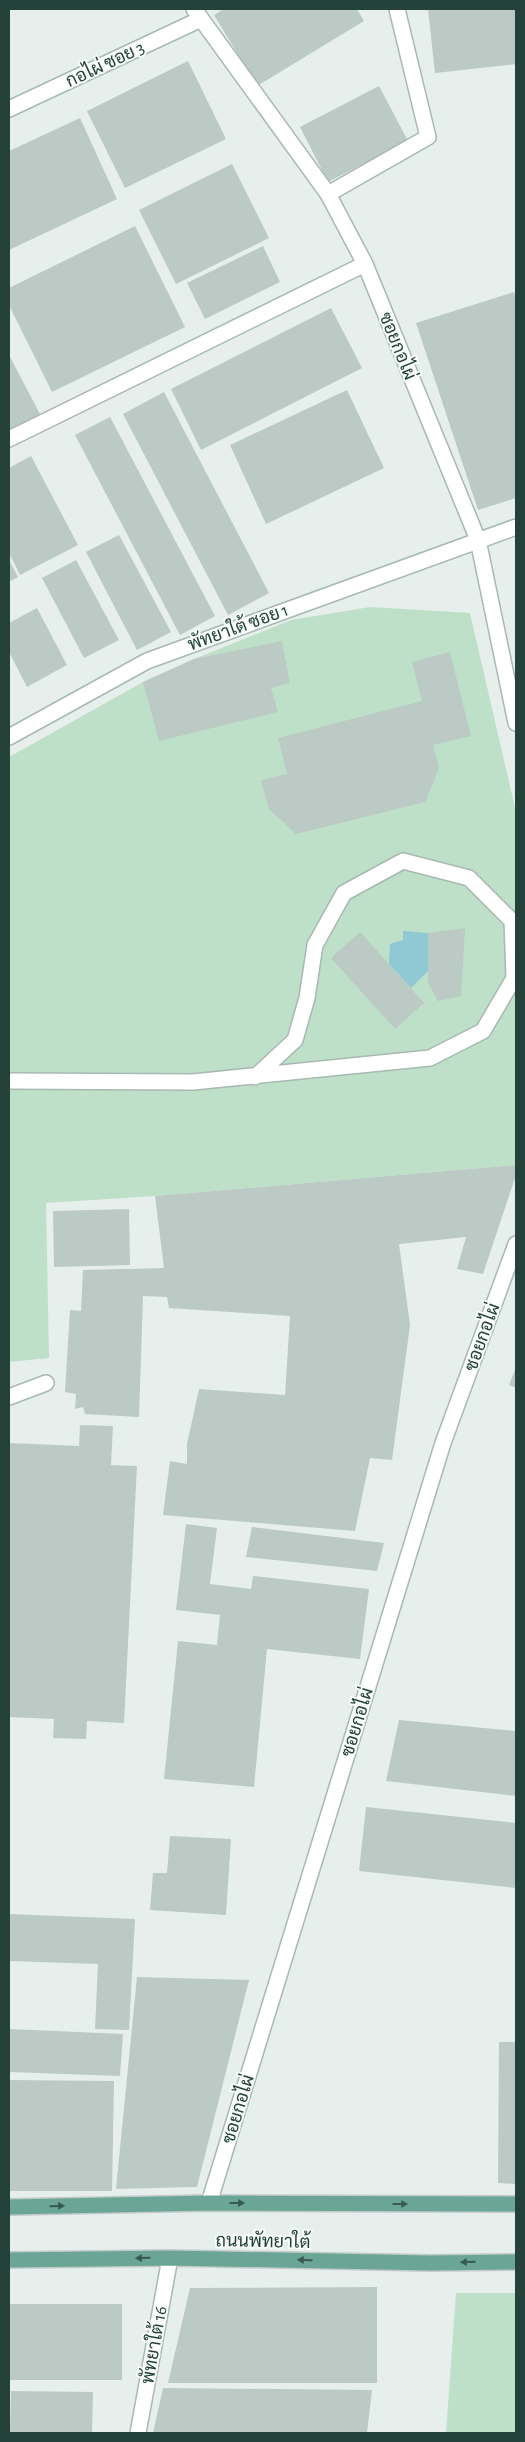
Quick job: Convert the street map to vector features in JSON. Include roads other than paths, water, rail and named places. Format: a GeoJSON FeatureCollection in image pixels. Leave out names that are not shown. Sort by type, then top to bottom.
{"type":"FeatureCollection","features":[{"type":"Feature","properties":{"kind":"main road","name":"ถนนพัทยาใต้"},"geometry":{"type":"LineString","coordinates":[[9,2207],[209,2203],[516,2204]]}},
{"type":"Feature","properties":{"kind":"main road","name":"ถนนพัทยาใต้"},"geometry":{"type":"LineString","coordinates":[[9,2260],[170,2258],[431,2263],[516,2262]]}},
{"type":"Feature","properties":{"kind":"street"},"geometry":{"type":"LineString","coordinates":[[328,194],[428,137],[396,9]]}},
{"type":"Feature","properties":{"kind":"street","name":"ซอยกอไผ่"},"geometry":{"type":"LineString","coordinates":[[197,14],[328,194],[365,264],[478,540],[516,723]]}},
{"type":"Feature","properties":{"kind":"street","name":"กอไผ่ ซอย 3"},"geometry":{"type":"LineString","coordinates":[[9,110],[197,14]]}},
{"type":"Feature","properties":{"kind":"street"},"geometry":{"type":"LineString","coordinates":[[9,439],[365,264]]}},
{"type":"Feature","properties":{"kind":"street","name":"พัทยาใต้ ซอย 1"},"geometry":{"type":"LineString","coordinates":[[9,737],[148,660],[478,540],[516,528]]}},
{"type":"Feature","properties":{"kind":"street"},"geometry":{"type":"LineString","coordinates":[[9,1081],[193,1082],[255,1077],[430,1058],[483,1031],[514,978],[512,920],[469,878],[403,861],[344,893],[315,946],[307,998],[295,1040],[255,1077]]}},
{"type":"Feature","properties":{"kind":"street","name":"ซอยกอไผ่"},"geometry":{"type":"LineString","coordinates":[[209,2203],[443,1443],[516,1244]]}},
{"type":"Feature","properties":{"kind":"street"},"geometry":{"type":"LineString","coordinates":[[9,1397],[46,1383]]}},
{"type":"Feature","properties":{"kind":"street","name":"พัทยาใต้ 16"},"geometry":{"type":"LineString","coordinates":[[138,2433],[170,2258]]}},
{"type":"Feature","properties":{"kind":"water"},"geometry":{"type":"Polygon","coordinates":[[[403,931],[428,933],[428,971],[411,988],[389,964],[390,944],[403,940],[403,931]]]}}]}
